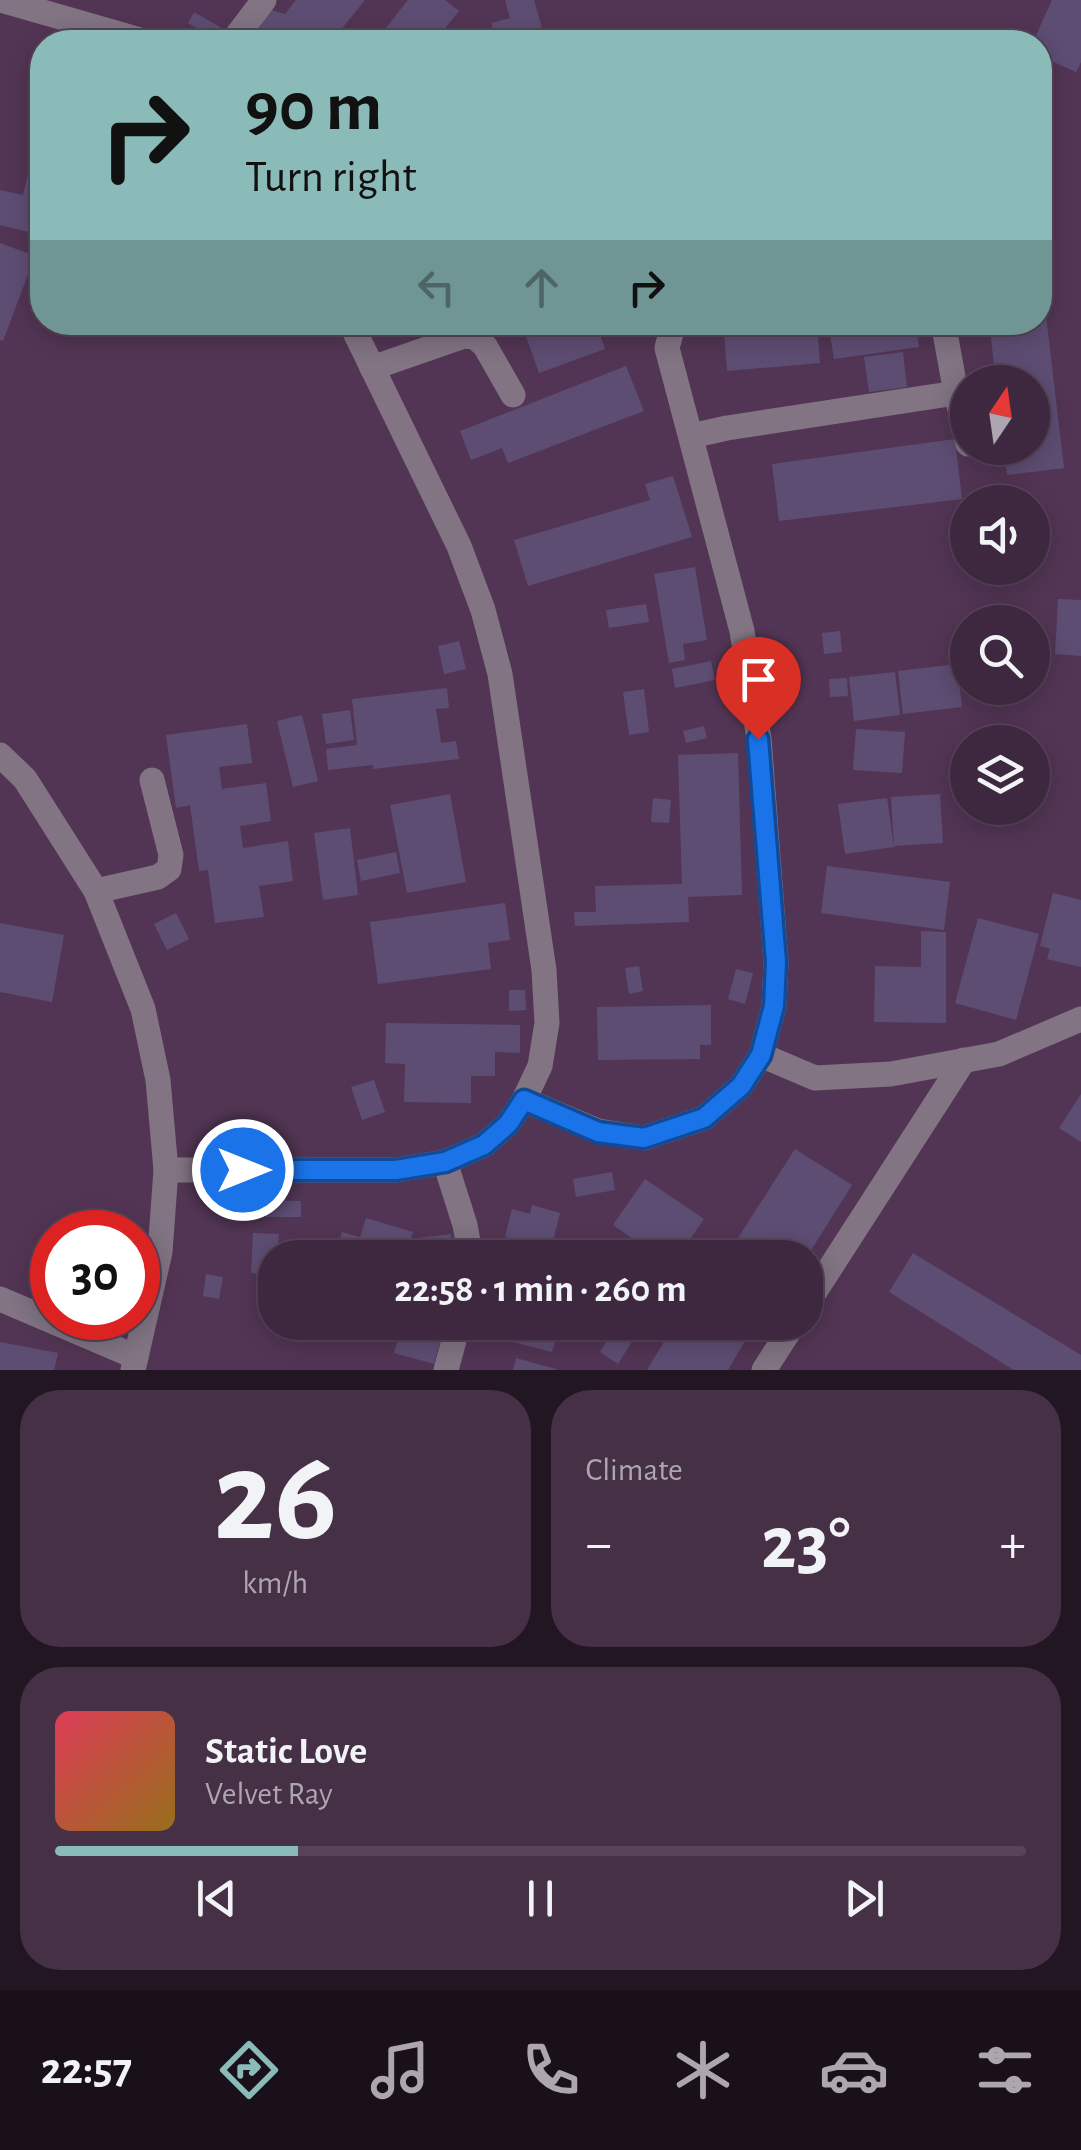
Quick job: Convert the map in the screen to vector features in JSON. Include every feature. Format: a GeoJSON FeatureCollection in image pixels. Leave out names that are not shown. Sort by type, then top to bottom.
{"type":"FeatureCollection","features":[{"type":"Feature","properties":{"kind":"street"},"geometry":{"type":"LineString","coordinates":[[1,0],[106,30]]}},
{"type":"Feature","properties":{"kind":"street"},"geometry":{"type":"LineString","coordinates":[[241,30],[264,0]]}},
{"type":"Feature","properties":{"kind":"street"},"geometry":{"type":"LineString","coordinates":[[166,1170],[396,1170],[445,1162],[484,1145],[508,1124],[540,1066],[547,1022],[544,970],[500,674],[484,610],[459,546],[356,335]]}},
{"type":"Feature","properties":{"kind":"street"},"geometry":{"type":"LineString","coordinates":[[524,1100],[598,1132],[644,1138],[704,1118],[741,1086],[761,1055],[774,1006],[776,962],[758,739],[742,632],[667,348],[670,335]]}},
{"type":"Feature","properties":{"kind":"street"},"geometry":{"type":"LineString","coordinates":[[946,335],[951,365]]}},
{"type":"Feature","properties":{"kind":"street"},"geometry":{"type":"LineString","coordinates":[[372,368],[464,336],[476,336],[513,394]]}},
{"type":"Feature","properties":{"kind":"street"},"geometry":{"type":"LineString","coordinates":[[691,436],[950,394]]}},
{"type":"Feature","properties":{"kind":"street"},"geometry":{"type":"LineString","coordinates":[[0,755],[24,779],[96,891],[143,1009],[158,1080],[166,1170],[160,1252],[135,1363],[0,1299]]}},
{"type":"Feature","properties":{"kind":"street"},"geometry":{"type":"LineString","coordinates":[[96,891],[158,878],[169,869],[172,854],[152,780]]}},
{"type":"Feature","properties":{"kind":"street"},"geometry":{"type":"LineString","coordinates":[[761,1055],[815,1078],[892,1074],[999,1054],[1081,1019]]}},
{"type":"Feature","properties":{"kind":"street"},"geometry":{"type":"LineString","coordinates":[[823,1279],[964,1060]]}},
{"type":"Feature","properties":{"kind":"street"},"geometry":{"type":"LineString","coordinates":[[445,1162],[467,1240]]}},
{"type":"Feature","properties":{"kind":"street"},"geometry":{"type":"LineString","coordinates":[[446,1370],[455,1340]]}},
{"type":"Feature","properties":{"kind":"street"},"geometry":{"type":"LineString","coordinates":[[764,1370],[783,1340]]}},
{"type":"Feature","properties":{"kind":"building"},"geometry":{"type":"Polygon","coordinates":[[[296,0],[365,0],[341,30],[258,30],[265,8],[285,14],[296,0]]]}},
{"type":"Feature","properties":{"kind":"building"},"geometry":{"type":"Polygon","coordinates":[[[408,0],[445,0],[459,11],[444,30],[384,30],[408,0]]]}},
{"type":"Feature","properties":{"kind":"building"},"geometry":{"type":"Polygon","coordinates":[[[505,0],[534,0],[543,30],[493,30],[491,23],[510,18],[505,0]]]}},
{"type":"Feature","properties":{"kind":"building"},"geometry":{"type":"Polygon","coordinates":[[[1052,0],[1081,0],[1081,62],[1076,72],[1052,61],[1052,30],[1038,30],[1052,0]]]}},
{"type":"Feature","properties":{"kind":"building"},"geometry":{"type":"Polygon","coordinates":[[[194,12],[220,27],[200,30],[188,23],[194,12]]]}},
{"type":"Feature","properties":{"kind":"building"},"geometry":{"type":"Polygon","coordinates":[[[30,165],[30,232],[0,225],[0,190],[23,195],[30,165]]]}},
{"type":"Feature","properties":{"kind":"building"},"geometry":{"type":"Polygon","coordinates":[[[0,243],[30,254],[30,269],[3,341],[0,243]]]}},
{"type":"Feature","properties":{"kind":"building"},"geometry":{"type":"Polygon","coordinates":[[[526,335],[600,335],[605,349],[539,373],[526,335]]]}},
{"type":"Feature","properties":{"kind":"building"},"geometry":{"type":"Polygon","coordinates":[[[724,335],[818,335],[820,363],[727,371],[724,335]]]}},
{"type":"Feature","properties":{"kind":"building"},"geometry":{"type":"Polygon","coordinates":[[[830,335],[917,335],[919,347],[834,359],[830,335]]]}},
{"type":"Feature","properties":{"kind":"building"},"geometry":{"type":"Polygon","coordinates":[[[991,335],[1048,335],[1064,468],[1007,475],[1006,465],[1050,465],[1050,365],[994,365],[991,335]]]}},
{"type":"Feature","properties":{"kind":"building"},"geometry":{"type":"Polygon","coordinates":[[[903,352],[907,387],[869,392],[864,357],[903,352]]]}},
{"type":"Feature","properties":{"kind":"building"},"geometry":{"type":"Polygon","coordinates":[[[626,366],[644,411],[508,463],[502,448],[471,460],[460,431],[626,366]]]}},
{"type":"Feature","properties":{"kind":"building"},"geometry":{"type":"Polygon","coordinates":[[[950,440],[950,465],[958,465],[960,485],[950,485],[950,500],[779,521],[772,464],[950,440]]]}},
{"type":"Feature","properties":{"kind":"building"},"geometry":{"type":"Polygon","coordinates":[[[673,476],[692,537],[528,586],[514,540],[650,500],[645,484],[673,476]]]}},
{"type":"Feature","properties":{"kind":"building"},"geometry":{"type":"Polygon","coordinates":[[[695,567],[707,640],[683,644],[685,660],[669,663],[654,574],[695,567]]]}},
{"type":"Feature","properties":{"kind":"building"},"geometry":{"type":"Polygon","coordinates":[[[1058,599],[1081,600],[1081,656],[1055,654],[1058,599]]]}},
{"type":"Feature","properties":{"kind":"building"},"geometry":{"type":"Polygon","coordinates":[[[646,604],[649,622],[609,628],[606,610],[646,604]]]}},
{"type":"Feature","properties":{"kind":"building"},"geometry":{"type":"Polygon","coordinates":[[[840,631],[842,652],[824,654],[822,633],[840,631]]]}},
{"type":"Feature","properties":{"kind":"building"},"geometry":{"type":"Polygon","coordinates":[[[459,641],[466,669],[444,674],[438,646],[459,641]]]}},
{"type":"Feature","properties":{"kind":"building"},"geometry":{"type":"Polygon","coordinates":[[[711,661],[715,680],[675,688],[672,669],[711,661]]]}},
{"type":"Feature","properties":{"kind":"building"},"geometry":{"type":"Polygon","coordinates":[[[950,665],[950,705],[962,707],[903,714],[898,671],[950,665]]]}},
{"type":"Feature","properties":{"kind":"building"},"geometry":{"type":"Polygon","coordinates":[[[895,672],[900,715],[854,721],[849,677],[895,672]]]}},
{"type":"Feature","properties":{"kind":"building"},"geometry":{"type":"Polygon","coordinates":[[[847,678],[848,696],[830,697],[829,679],[847,678]]]}},
{"type":"Feature","properties":{"kind":"building"},"geometry":{"type":"Polygon","coordinates":[[[447,688],[449,708],[436,709],[441,743],[456,741],[459,759],[328,770],[326,749],[357,745],[352,699],[447,688]]]}},
{"type":"Feature","properties":{"kind":"building"},"geometry":{"type":"Polygon","coordinates":[[[644,689],[649,732],[629,735],[623,692],[644,689]]]}},
{"type":"Feature","properties":{"kind":"building"},"geometry":{"type":"Polygon","coordinates":[[[350,710],[354,740],[326,744],[322,714],[350,710]]]}},
{"type":"Feature","properties":{"kind":"building"},"geometry":{"type":"Polygon","coordinates":[[[302,715],[318,781],[293,787],[277,721],[302,715]]]}},
{"type":"Feature","properties":{"kind":"building"},"geometry":{"type":"Polygon","coordinates":[[[247,724],[252,763],[219,767],[222,789],[266,783],[271,821],[240,826],[243,848],[288,841],[293,881],[259,886],[264,917],[215,923],[208,870],[199,871],[190,805],[176,808],[166,735],[247,724]]]}},
{"type":"Feature","properties":{"kind":"building"},"geometry":{"type":"Polygon","coordinates":[[[704,726],[707,738],[686,743],[683,731],[704,726]]]}},
{"type":"Feature","properties":{"kind":"building"},"geometry":{"type":"Polygon","coordinates":[[[856,729],[905,732],[902,773],[853,770],[856,729]]]}},
{"type":"Feature","properties":{"kind":"building"},"geometry":{"type":"Polygon","coordinates":[[[738,753],[742,895],[688,897],[689,922],[575,926],[574,912],[596,912],[595,886],[682,884],[678,755],[738,753]]]}},
{"type":"Feature","properties":{"kind":"building"},"geometry":{"type":"Polygon","coordinates":[[[450,794],[466,882],[407,893],[390,805],[450,794]]]}},
{"type":"Feature","properties":{"kind":"building"},"geometry":{"type":"Polygon","coordinates":[[[940,794],[943,843],[894,846],[891,797],[940,794]]]}},
{"type":"Feature","properties":{"kind":"building"},"geometry":{"type":"Polygon","coordinates":[[[653,798],[671,800],[669,823],[651,822],[653,798]]]}},
{"type":"Feature","properties":{"kind":"building"},"geometry":{"type":"Polygon","coordinates":[[[887,798],[894,847],[845,854],[838,804],[887,798]]]}},
{"type":"Feature","properties":{"kind":"building"},"geometry":{"type":"Polygon","coordinates":[[[350,828],[358,895],[323,900],[314,833],[350,828]]]}},
{"type":"Feature","properties":{"kind":"building"},"geometry":{"type":"Polygon","coordinates":[[[396,852],[400,873],[361,881],[357,860],[396,852]]]}},
{"type":"Feature","properties":{"kind":"building"},"geometry":{"type":"Polygon","coordinates":[[[827,866],[950,882],[944,930],[821,913],[827,866]]]}},
{"type":"Feature","properties":{"kind":"building"},"geometry":{"type":"Polygon","coordinates":[[[1053,893],[1081,900],[1081,967],[1047,959],[1050,949],[1040,946],[1053,893]]]}},
{"type":"Feature","properties":{"kind":"building"},"geometry":{"type":"Polygon","coordinates":[[[505,903],[510,940],[488,943],[491,969],[378,984],[370,922],[505,903]]]}},
{"type":"Feature","properties":{"kind":"building"},"geometry":{"type":"Polygon","coordinates":[[[176,913],[189,939],[167,950],[154,924],[176,913]]]}},
{"type":"Feature","properties":{"kind":"building"},"geometry":{"type":"Polygon","coordinates":[[[978,918],[1039,934],[1016,1020],[955,1003],[978,918]]]}},
{"type":"Feature","properties":{"kind":"building"},"geometry":{"type":"Polygon","coordinates":[[[0,923],[64,935],[52,1002],[0,992],[0,923]]]}},
{"type":"Feature","properties":{"kind":"building"},"geometry":{"type":"Polygon","coordinates":[[[921,931],[946,932],[946,1023],[874,1022],[875,966],[921,967],[921,931]]]}},
{"type":"Feature","properties":{"kind":"building"},"geometry":{"type":"Polygon","coordinates":[[[639,966],[643,991],[629,994],[625,968],[639,966]]]}},
{"type":"Feature","properties":{"kind":"building"},"geometry":{"type":"Polygon","coordinates":[[[736,969],[753,973],[745,1004],[728,999],[736,969]]]}},
{"type":"Feature","properties":{"kind":"building"},"geometry":{"type":"Polygon","coordinates":[[[509,990],[525,990],[526,1010],[509,1011],[509,990]]]}},
{"type":"Feature","properties":{"kind":"building"},"geometry":{"type":"Polygon","coordinates":[[[711,1005],[711,1045],[700,1045],[700,1059],[598,1060],[597,1007],[711,1005]]]}},
{"type":"Feature","properties":{"kind":"building"},"geometry":{"type":"Polygon","coordinates":[[[386,1023],[520,1025],[520,1053],[495,1052],[495,1076],[471,1076],[471,1103],[404,1102],[405,1064],[385,1063],[386,1023]]]}},
{"type":"Feature","properties":{"kind":"building"},"geometry":{"type":"Polygon","coordinates":[[[374,1080],[385,1112],[362,1120],[351,1087],[374,1080]]]}},
{"type":"Feature","properties":{"kind":"building"},"geometry":{"type":"Polygon","coordinates":[[[1081,1094],[1081,1142],[1059,1128],[1081,1094]]]}},
{"type":"Feature","properties":{"kind":"building"},"geometry":{"type":"Polygon","coordinates":[[[795,1149],[852,1185],[817,1240],[737,1240],[795,1149]]]}},
{"type":"Feature","properties":{"kind":"building"},"geometry":{"type":"Polygon","coordinates":[[[612,1172],[615,1190],[576,1197],[573,1179],[612,1172]]]}},
{"type":"Feature","properties":{"kind":"building"},"geometry":{"type":"Polygon","coordinates":[[[645,1179],[704,1219],[689,1240],[634,1240],[613,1225],[645,1179]]]}},
{"type":"Feature","properties":{"kind":"building"},"geometry":{"type":"Polygon","coordinates":[[[266,1200],[301,1201],[301,1217],[266,1217],[266,1200]]]}},
{"type":"Feature","properties":{"kind":"building"},"geometry":{"type":"Polygon","coordinates":[[[532,1205],[560,1213],[553,1240],[505,1237],[512,1209],[530,1214],[532,1205]]]}},
{"type":"Feature","properties":{"kind":"building"},"geometry":{"type":"Polygon","coordinates":[[[366,1218],[413,1232],[411,1240],[340,1240],[342,1232],[360,1237],[366,1218]]]}},
{"type":"Feature","properties":{"kind":"building"},"geometry":{"type":"Polygon","coordinates":[[[253,1233],[279,1234],[278,1240],[258,1240],[258,1273],[251,1273],[253,1233]]]}},
{"type":"Feature","properties":{"kind":"building"},"geometry":{"type":"Polygon","coordinates":[[[451,1234],[452,1240],[418,1240],[451,1234]]]}},
{"type":"Feature","properties":{"kind":"building"},"geometry":{"type":"Polygon","coordinates":[[[913,1253],[1081,1355],[1081,1370],[1014,1370],[889,1292],[913,1253]]]}},
{"type":"Feature","properties":{"kind":"building"},"geometry":{"type":"Polygon","coordinates":[[[206,1274],[223,1277],[219,1299],[203,1296],[206,1274]]]}},
{"type":"Feature","properties":{"kind":"building"},"geometry":{"type":"Polygon","coordinates":[[[398,1340],[440,1340],[434,1364],[394,1353],[398,1340]]]}},
{"type":"Feature","properties":{"kind":"building"},"geometry":{"type":"Polygon","coordinates":[[[509,1340],[556,1340],[552,1352],[509,1340]]]}},
{"type":"Feature","properties":{"kind":"building"},"geometry":{"type":"Polygon","coordinates":[[[607,1340],[633,1340],[618,1364],[600,1352],[607,1340]]]}},
{"type":"Feature","properties":{"kind":"building"},"geometry":{"type":"Polygon","coordinates":[[[665,1340],[746,1340],[728,1370],[647,1370],[665,1340]]]}},
{"type":"Feature","properties":{"kind":"building"},"geometry":{"type":"Polygon","coordinates":[[[0,1342],[58,1353],[54,1370],[0,1370],[0,1342]]]}},
{"type":"Feature","properties":{"kind":"building"},"geometry":{"type":"Polygon","coordinates":[[[516,1358],[556,1369],[556,1370],[513,1370],[516,1358]]]}},
{"type":"Feature","properties":{"kind":"route"},"geometry":{"type":"LineString","coordinates":[[243,1170],[396,1170],[445,1162],[484,1145],[508,1124],[524,1100],[598,1132],[644,1138],[704,1118],[741,1086],[761,1055],[774,1006],[776,962],[758,739]]}}]}
